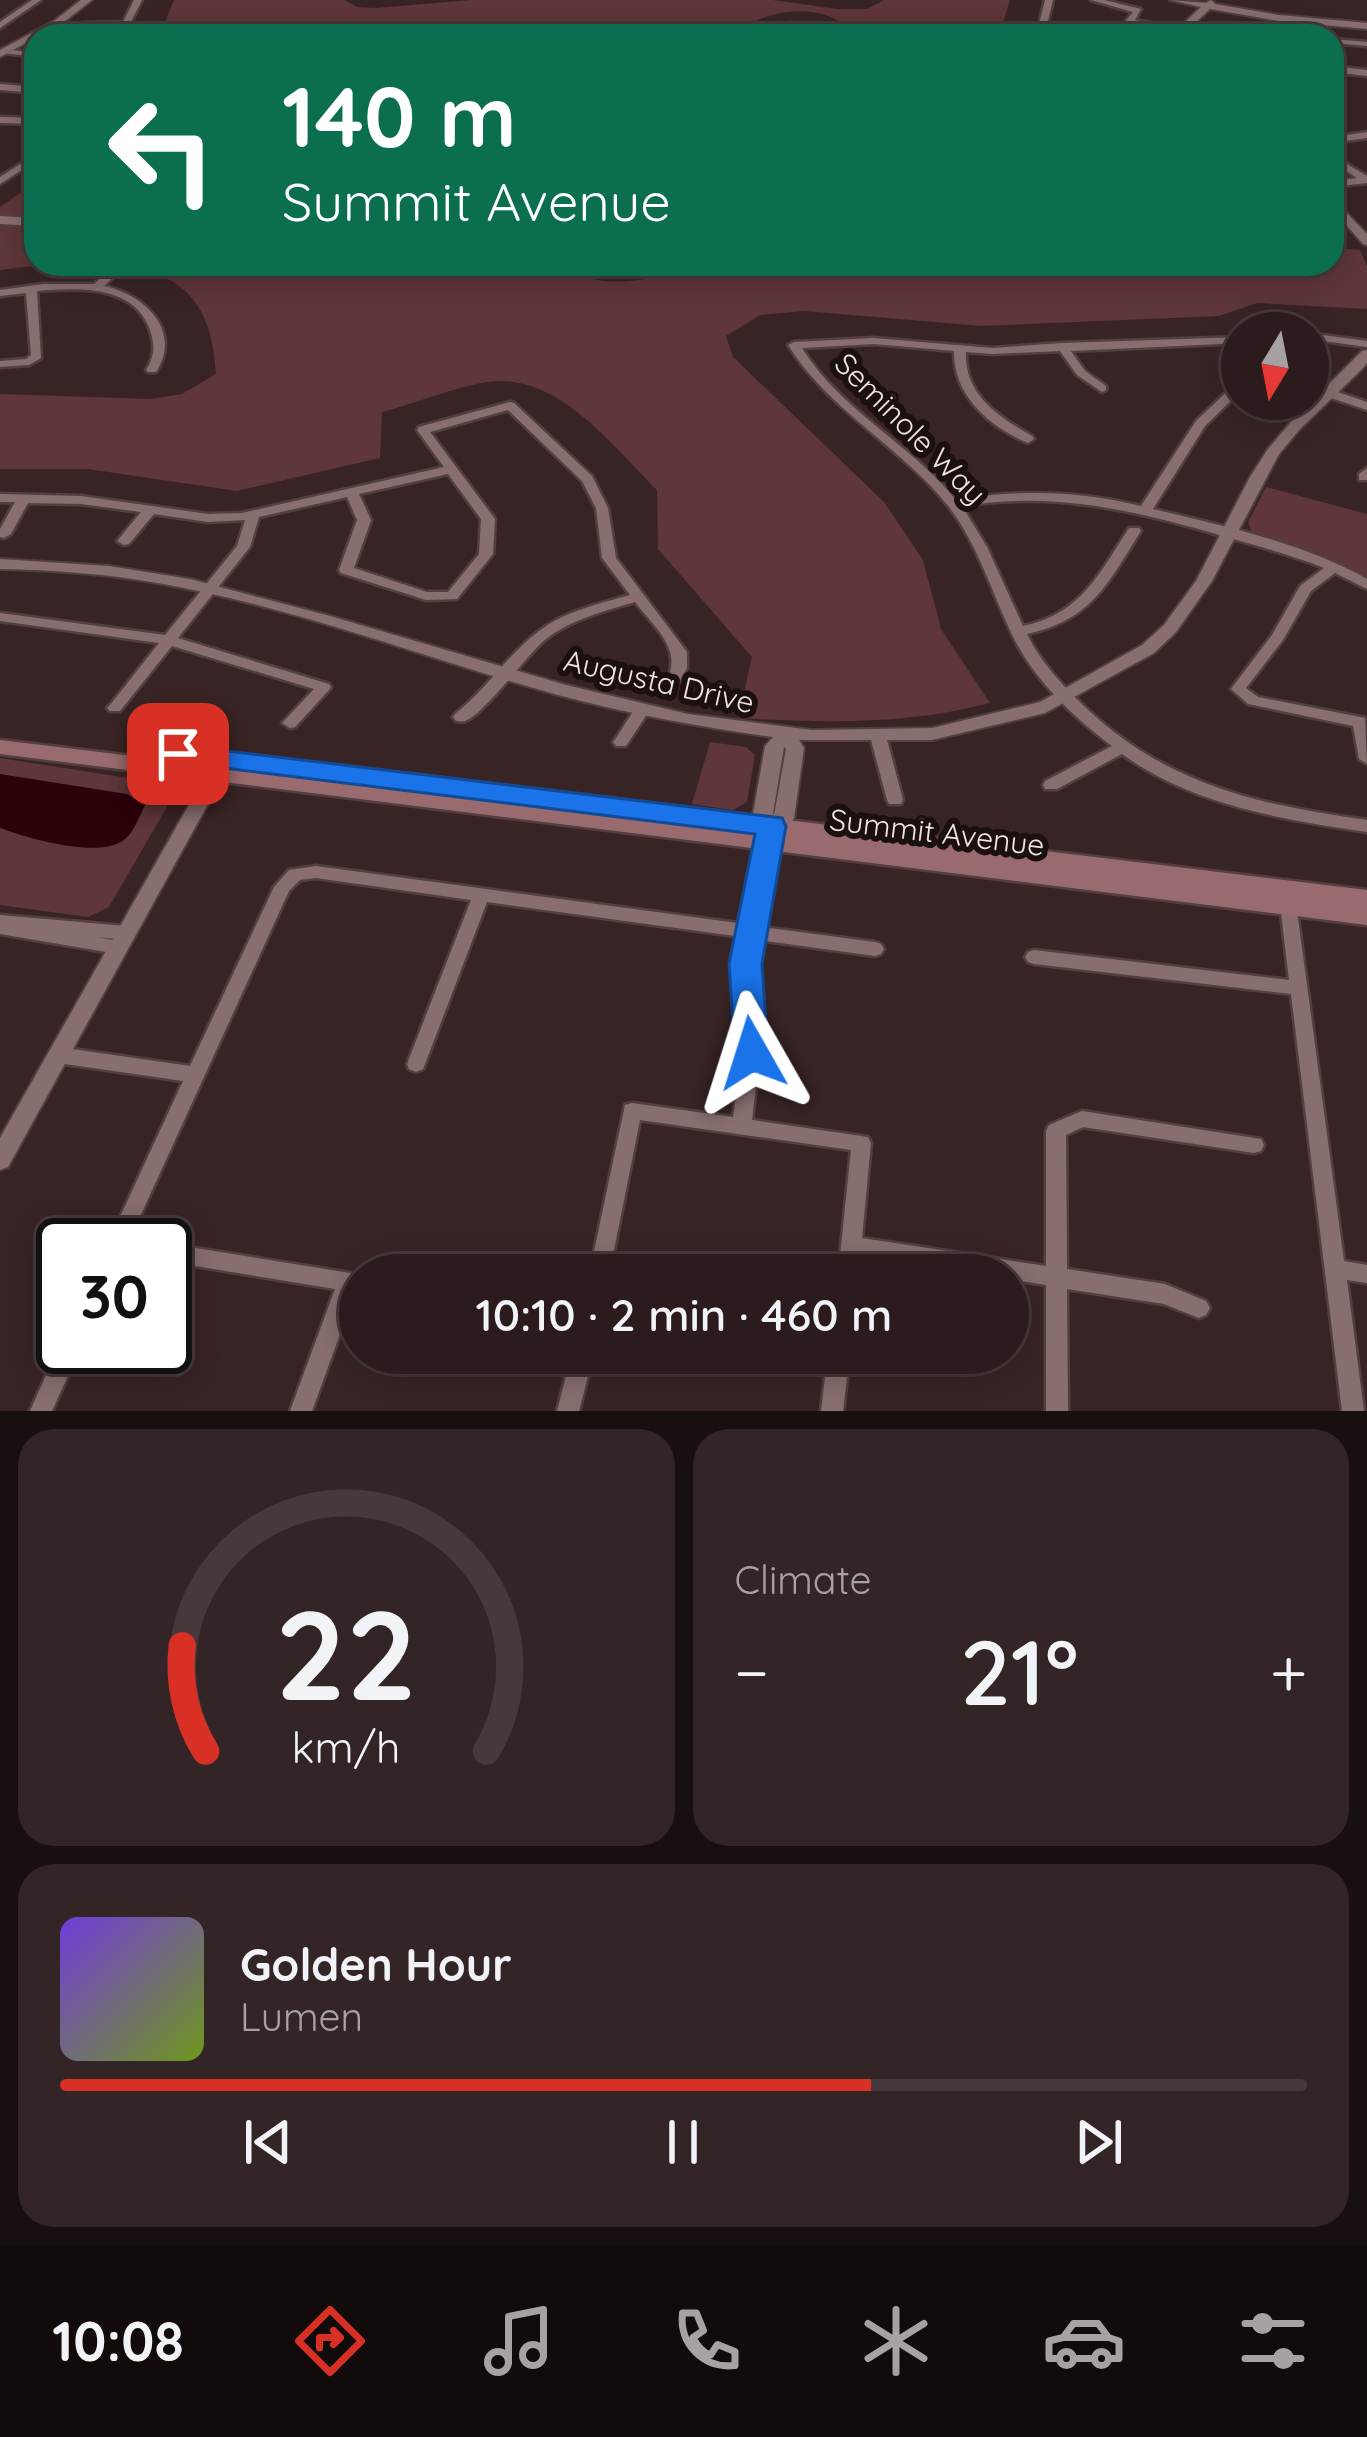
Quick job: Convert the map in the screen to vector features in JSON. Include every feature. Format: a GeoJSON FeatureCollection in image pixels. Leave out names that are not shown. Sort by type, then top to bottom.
{"type":"FeatureCollection","features":[{"type":"Feature","properties":{"kind":"main road","name":"Summit Avenue"},"geometry":{"type":"LineString","coordinates":[[0,733],[219,766],[1287,898],[1367,916]]}},
{"type":"Feature","properties":{"kind":"main road","name":"Summit Avenue"},"geometry":{"type":"LineString","coordinates":[[0,746],[219,766]]}},
{"type":"Feature","properties":{"kind":"main road","name":"Summit Avenue"},"geometry":{"type":"LineString","coordinates":[[1287,898],[1367,899]]}},
{"type":"Feature","properties":{"kind":"street"},"geometry":{"type":"LineString","coordinates":[[0,26],[37,0]]}},
{"type":"Feature","properties":{"kind":"street"},"geometry":{"type":"LineString","coordinates":[[56,24],[87,0]]}},
{"type":"Feature","properties":{"kind":"street"},"geometry":{"type":"LineString","coordinates":[[126,24],[138,0]]}},
{"type":"Feature","properties":{"kind":"street"},"geometry":{"type":"LineString","coordinates":[[1095,0],[1138,11],[1126,24]]}},
{"type":"Feature","properties":{"kind":"street"},"geometry":{"type":"LineString","coordinates":[[1175,0],[1367,23]]}},
{"type":"Feature","properties":{"kind":"street"},"geometry":{"type":"LineString","coordinates":[[0,10],[23,12]]}},
{"type":"Feature","properties":{"kind":"street"},"geometry":{"type":"LineString","coordinates":[[1128,21],[1140,24]]}},
{"type":"Feature","properties":{"kind":"street"},"geometry":{"type":"LineString","coordinates":[[1344,215],[1367,241]]}},
{"type":"Feature","properties":{"kind":"street"},"geometry":{"type":"LineString","coordinates":[[97,287],[109,276]]}},
{"type":"Feature","properties":{"kind":"street"},"geometry":{"type":"LineString","coordinates":[[0,293],[97,287],[130,298],[153,319],[160,356],[152,370]]}},
{"type":"Feature","properties":{"kind":"street"},"geometry":{"type":"LineString","coordinates":[[0,364],[28,362],[37,356],[40,343],[31,289]]}},
{"type":"Feature","properties":{"kind":"street"},"geometry":{"type":"LineString","coordinates":[[1329,339],[1367,344]]}},
{"type":"Feature","properties":{"kind":"street","name":"Seminole Way"},"geometry":{"type":"LineString","coordinates":[[960,349],[857,340],[794,345],[953,504],[988,554],[1018,632],[1042,670],[1121,748],[1191,788],[1241,805],[1367,826]]}},
{"type":"Feature","properties":{"kind":"street"},"geometry":{"type":"LineString","coordinates":[[1028,439],[964,387],[956,370],[960,349],[1221,341]]}},
{"type":"Feature","properties":{"kind":"street"},"geometry":{"type":"LineString","coordinates":[[1062,346],[1082,373],[1102,388]]}},
{"type":"Feature","properties":{"kind":"street","name":"Augusta Drive"},"geometry":{"type":"LineString","coordinates":[[1329,393],[1367,354]]}},
{"type":"Feature","properties":{"kind":"street"},"geometry":{"type":"LineString","coordinates":[[1329,393],[1367,406]]}},
{"type":"Feature","properties":{"kind":"street"},"geometry":{"type":"LineString","coordinates":[[1146,509],[1200,424],[1221,404]]}},
{"type":"Feature","properties":{"kind":"street"},"geometry":{"type":"LineString","coordinates":[[352,493],[364,520],[362,535],[345,567],[355,576],[446,598],[477,568],[490,536],[480,505],[423,430],[510,406],[588,479],[602,508],[608,558],[680,652],[674,679]]}},
{"type":"Feature","properties":{"kind":"street","name":"Augusta Drive"},"geometry":{"type":"LineString","coordinates":[[0,564],[96,570],[210,588],[712,728],[785,736],[878,736],[988,721],[1065,695],[1128,663],[1170,628],[1201,587],[1272,453],[1303,420]]}},
{"type":"Feature","properties":{"kind":"street"},"geometry":{"type":"LineString","coordinates":[[0,498],[208,518],[253,516],[452,469]]}},
{"type":"Feature","properties":{"kind":"street"},"geometry":{"type":"LineString","coordinates":[[953,504],[1035,493],[1146,509],[1334,566],[1367,584]]}},
{"type":"Feature","properties":{"kind":"street"},"geometry":{"type":"LineString","coordinates":[[4,534],[24,498]]}},
{"type":"Feature","properties":{"kind":"street"},"geometry":{"type":"LineString","coordinates":[[124,542],[151,509]]}},
{"type":"Feature","properties":{"kind":"street"},"geometry":{"type":"LineString","coordinates":[[116,708],[248,539],[253,516]]}},
{"type":"Feature","properties":{"kind":"street"},"geometry":{"type":"LineString","coordinates":[[1018,632],[1055,624],[1085,604],[1134,531]]}},
{"type":"Feature","properties":{"kind":"street"},"geometry":{"type":"LineString","coordinates":[[1334,566],[1297,600],[1278,637],[1239,682],[1242,696],[1360,722],[1367,759]]}},
{"type":"Feature","properties":{"kind":"street"},"geometry":{"type":"LineString","coordinates":[[461,717],[490,697],[540,637],[557,626],[638,597]]}},
{"type":"Feature","properties":{"kind":"street"},"geometry":{"type":"LineString","coordinates":[[3,622],[170,640],[324,687],[290,723]]}},
{"type":"Feature","properties":{"kind":"street"},"geometry":{"type":"LineString","coordinates":[[621,742],[641,711]]}},
{"type":"Feature","properties":{"kind":"street"},"geometry":{"type":"LineString","coordinates":[[742,1123],[752,1053],[745,999],[751,935],[770,834],[784,818],[795,748],[785,736]]}},
{"type":"Feature","properties":{"kind":"street"},"geometry":{"type":"LineString","coordinates":[[878,736],[895,800]]}},
{"type":"Feature","properties":{"kind":"street"},"geometry":{"type":"LineString","coordinates":[[1052,785],[1121,748]]}},
{"type":"Feature","properties":{"kind":"street"},"geometry":{"type":"LineString","coordinates":[[0,1160],[219,766]]}},
{"type":"Feature","properties":{"kind":"street"},"geometry":{"type":"LineString","coordinates":[[132,1218],[282,887],[295,874],[305,871],[874,950]]}},
{"type":"Feature","properties":{"kind":"street"},"geometry":{"type":"LineString","coordinates":[[416,1064],[481,895]]}},
{"type":"Feature","properties":{"kind":"street"},"geometry":{"type":"LineString","coordinates":[[1287,898],[1353,1411]]}},
{"type":"Feature","properties":{"kind":"street"},"geometry":{"type":"LineString","coordinates":[[0,924],[122,940]]}},
{"type":"Feature","properties":{"kind":"street"},"geometry":{"type":"LineString","coordinates":[[1034,957],[1298,988]]}},
{"type":"Feature","properties":{"kind":"street"},"geometry":{"type":"LineString","coordinates":[[58,1055],[197,1075]]}},
{"type":"Feature","properties":{"kind":"street"},"geometry":{"type":"LineString","coordinates":[[603,1254],[632,1111],[861,1143],[851,1254]]}},
{"type":"Feature","properties":{"kind":"street"},"geometry":{"type":"LineString","coordinates":[[1057,1411],[1056,1131],[1082,1119],[1254,1145]]}},
{"type":"Feature","properties":{"kind":"street"},"geometry":{"type":"LineString","coordinates":[[852,1246],[1165,1294],[1199,1308]]}},
{"type":"Feature","properties":{"kind":"street"},"geometry":{"type":"LineString","coordinates":[[192,1256],[339,1281]]}},
{"type":"Feature","properties":{"kind":"street"},"geometry":{"type":"LineString","coordinates":[[1334,1269],[1367,1274]]}},
{"type":"Feature","properties":{"kind":"street"},"geometry":{"type":"LineString","coordinates":[[301,1411],[339,1319]]}},
{"type":"Feature","properties":{"kind":"street"},"geometry":{"type":"LineString","coordinates":[[41,1411],[58,1374]]}},
{"type":"Feature","properties":{"kind":"street"},"geometry":{"type":"LineString","coordinates":[[568,1411],[578,1374]]}},
{"type":"Feature","properties":{"kind":"street"},"geometry":{"type":"LineString","coordinates":[[832,1411],[836,1374]]}},
{"type":"Feature","properties":{"kind":"shaded area"},"geometry":{"type":"Polygon","coordinates":[[[174,0],[345,0],[357,7],[376,8],[471,0],[773,0],[867,9],[884,0],[1010,0],[1003,24],[842,24],[804,11],[749,24],[164,24],[174,0]]]}},
{"type":"Feature","properties":{"kind":"shaded area"},"geometry":{"type":"Polygon","coordinates":[[[24,190],[24,267],[0,270],[0,207],[24,190]]]}},
{"type":"Feature","properties":{"kind":"shaded area"},"geometry":{"type":"Polygon","coordinates":[[[1344,249],[1360,250],[1367,266],[1367,309],[1257,303],[1219,316],[981,326],[805,311],[760,315],[726,336],[733,357],[884,502],[923,560],[941,629],[990,703],[927,715],[865,721],[738,718],[752,657],[658,549],[657,490],[587,420],[545,392],[523,384],[471,385],[382,412],[380,458],[237,491],[88,469],[0,469],[0,394],[151,399],[182,394],[216,374],[200,310],[190,296],[161,276],[582,276],[628,281],[657,276],[1344,276],[1344,249]]]}},
{"type":"Feature","properties":{"kind":"shaded area"},"geometry":{"type":"Polygon","coordinates":[[[1266,487],[1367,514],[1367,577],[1324,556],[1252,533],[1248,522],[1266,487]]]}},
{"type":"Feature","properties":{"kind":"shaded area"},"geometry":{"type":"Polygon","coordinates":[[[710,742],[746,747],[755,755],[747,802],[733,810],[692,804],[710,742]]]}},
{"type":"Feature","properties":{"kind":"shaded area"},"geometry":{"type":"Polygon","coordinates":[[[0,758],[135,779],[172,779],[175,793],[109,907],[88,917],[0,905],[0,758]]]}},
{"type":"Feature","properties":{"kind":"shaded area"},"geometry":{"type":"Polygon","coordinates":[[[0,774],[127,794],[145,805],[131,832],[114,845],[99,848],[45,841],[0,828],[0,774]]]}},
{"type":"Feature","properties":{"kind":"route"},"geometry":{"type":"LineString","coordinates":[[178,754],[771,826],[746,964],[752,1053]]}}]}
